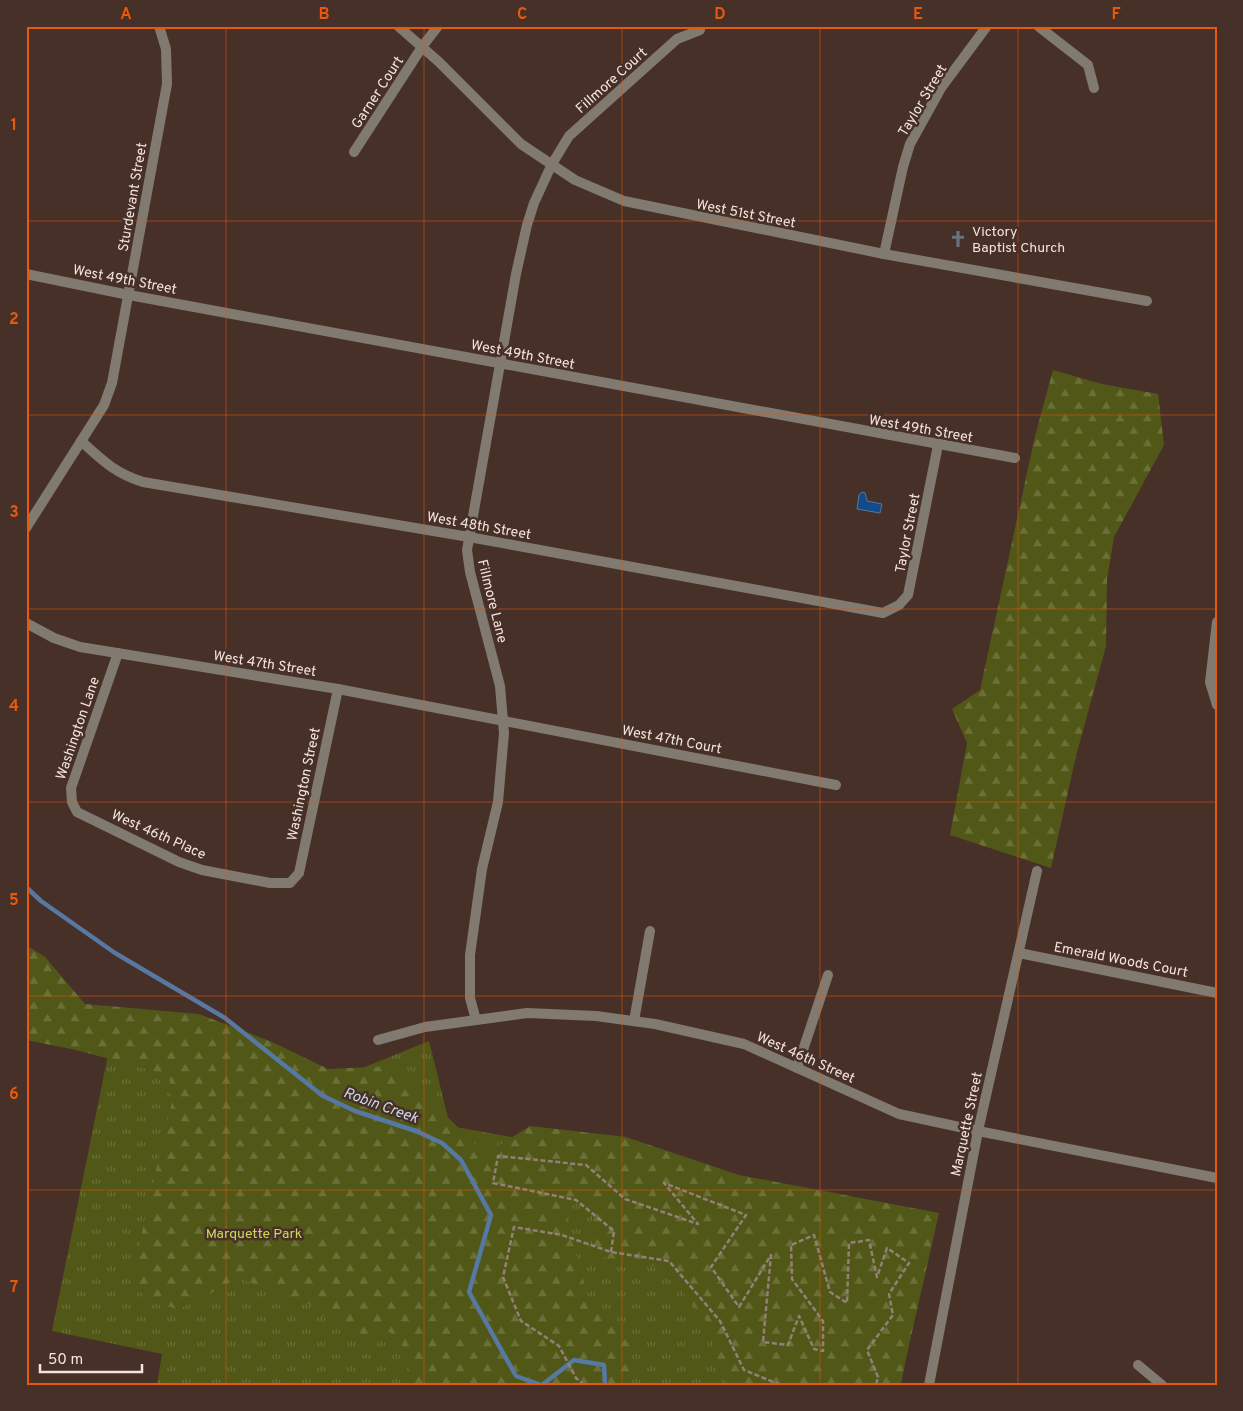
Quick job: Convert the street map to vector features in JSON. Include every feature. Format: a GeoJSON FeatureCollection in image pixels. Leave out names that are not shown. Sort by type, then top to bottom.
{"type":"FeatureCollection","features":[{"type":"Feature","properties":{"kind":"street","name":"Sturdevant Street"},"geometry":{"type":"LineString","coordinates":[[26,528],[104,405],[112,383],[167,84],[166,49],[159,26]]}},
{"type":"Feature","properties":{"kind":"street","name":"West 51st Street"},"geometry":{"type":"LineString","coordinates":[[398,26],[439,62],[521,144],[575,180],[624,201],[884,254],[1147,301]]}},
{"type":"Feature","properties":{"kind":"street","name":"Garner Court"},"geometry":{"type":"LineString","coordinates":[[354,152],[422,47],[438,26]]}},
{"type":"Feature","properties":{"kind":"street","name":"Taylor Street"},"geometry":{"type":"LineString","coordinates":[[884,254],[903,167],[910,144],[941,88],[987,26]]}},
{"type":"Feature","properties":{"kind":"street"},"geometry":{"type":"LineString","coordinates":[[1038,26],[1088,65],[1094,88]]}},
{"type":"Feature","properties":{"kind":"street","name":"Fillmore Court"},"geometry":{"type":"LineString","coordinates":[[552,164],[569,136],[677,39],[700,30]]}},
{"type":"Feature","properties":{"kind":"street","name":"Fillmore Lane"},"geometry":{"type":"LineString","coordinates":[[476,1020],[470,998],[470,955],[482,869],[498,802],[504,733],[500,686],[470,572],[467,550],[516,274],[534,203],[552,164]]}},
{"type":"Feature","properties":{"kind":"street","name":"West 49th Street"},"geometry":{"type":"LineString","coordinates":[[26,274],[129,295],[1015,458]]}},
{"type":"Feature","properties":{"kind":"street","name":"West 48th Street"},"geometry":{"type":"LineString","coordinates":[[81,441],[113,470],[143,482],[469,537],[883,613]]}},
{"type":"Feature","properties":{"kind":"street","name":"Taylor Street"},"geometry":{"type":"LineString","coordinates":[[883,613],[899,605],[908,594],[938,445]]}},
{"type":"Feature","properties":{"kind":"street"},"geometry":{"type":"LineString","coordinates":[[1217,622],[1210,682],[1217,705]]}},
{"type":"Feature","properties":{"kind":"street","name":"West 47th Street"},"geometry":{"type":"LineString","coordinates":[[26,623],[54,638],[80,647],[338,689],[503,720]]}},
{"type":"Feature","properties":{"kind":"street","name":"Washington Lane"},"geometry":{"type":"LineString","coordinates":[[77,812],[72,802],[71,788],[118,653]]}},
{"type":"Feature","properties":{"kind":"street","name":"Washington Street"},"geometry":{"type":"LineString","coordinates":[[290,883],[299,873],[338,689]]}},
{"type":"Feature","properties":{"kind":"street","name":"West 47th Court"},"geometry":{"type":"LineString","coordinates":[[503,720],[836,785]]}},
{"type":"Feature","properties":{"kind":"street","name":"West 46th Place"},"geometry":{"type":"LineString","coordinates":[[77,812],[179,862],[202,870],[270,883],[290,883]]}},
{"type":"Feature","properties":{"kind":"street","name":"Marquette Street"},"geometry":{"type":"LineString","coordinates":[[928,1385],[978,1131],[1038,871]]}},
{"type":"Feature","properties":{"kind":"street"},"geometry":{"type":"LineString","coordinates":[[634,1021],[650,931]]}},
{"type":"Feature","properties":{"kind":"street","name":"Emerald Woods Court"},"geometry":{"type":"LineString","coordinates":[[1019,953],[1217,993]]}},
{"type":"Feature","properties":{"kind":"street"},"geometry":{"type":"LineString","coordinates":[[797,1068],[828,975]]}},
{"type":"Feature","properties":{"kind":"street","name":"West 46th Street"},"geometry":{"type":"LineString","coordinates":[[378,1040],[425,1027],[527,1013],[596,1016],[655,1024],[744,1044],[899,1114],[1217,1178]]}},
{"type":"Feature","properties":{"kind":"street"},"geometry":{"type":"LineString","coordinates":[[1138,1365],[1162,1385]]}},
{"type":"Feature","properties":{"kind":"path"},"geometry":{"type":"LineString","coordinates":[[611,1252],[614,1231],[576,1200],[493,1183],[498,1156],[586,1164],[625,1199],[698,1224],[664,1182],[746,1215],[711,1267],[739,1307],[771,1255],[763,1342],[788,1345],[799,1316],[814,1349],[824,1351],[823,1320],[792,1279],[790,1245],[814,1235],[830,1292],[847,1303],[849,1243],[869,1240],[877,1277],[886,1248],[909,1263],[889,1294],[893,1315],[867,1350],[878,1377],[876,1385]]}},
{"type":"Feature","properties":{"kind":"path"},"geometry":{"type":"LineString","coordinates":[[584,1385],[576,1378],[559,1346],[521,1321],[503,1277],[514,1227],[562,1234],[611,1252],[669,1261],[720,1321],[744,1370],[781,1385]]}},
{"type":"Feature","properties":{"kind":"green space"},"geometry":{"type":"Polygon","coordinates":[[[1053,370],[1102,384],[1158,394],[1164,445],[1114,537],[1107,580],[1106,646],[1076,756],[1051,868],[950,835],[967,743],[952,709],[980,690],[1035,436],[1053,370]]]}},
{"type":"Feature","properties":{"kind":"green space","name":"Marquette Park"},"geometry":{"type":"Polygon","coordinates":[[[26,945],[45,957],[85,1004],[199,1014],[272,1042],[328,1069],[396,1066],[485,1154],[530,1126],[626,1137],[739,1175],[939,1213],[900,1385],[729,1385],[723,1377],[706,1321],[663,1268],[627,1260],[599,1257],[591,1234],[597,1204],[580,1195],[569,1207],[568,1226],[590,1303],[623,1325],[632,1337],[632,1385],[407,1385],[409,1353],[390,1332],[352,1340],[309,1304],[238,1278],[195,1302],[177,1309],[146,1299],[135,1284],[143,1226],[172,1102],[169,1075],[76,1050],[26,1040],[26,945]]]}},
{"type":"Feature","properties":{"kind":"green space","name":"Marquette Park"},"geometry":{"type":"Polygon","coordinates":[[[429,1041],[450,1126],[932,1213],[901,1385],[157,1385],[162,1354],[52,1331],[109,1050],[308,1090],[429,1041]]]}},
{"type":"Feature","properties":{"kind":"water"},"geometry":{"type":"Polygon","coordinates":[[[862,492],[865,493],[867,501],[882,504],[880,513],[857,509],[859,495],[862,492]]]}},
{"type":"Feature","properties":{"kind":"waterway","name":"Robin Creek"},"geometry":{"type":"LineString","coordinates":[[26,887],[41,901],[115,953],[225,1018],[323,1096],[355,1111],[416,1131],[442,1143],[461,1160],[491,1215],[469,1292],[516,1376],[541,1385]]}},
{"type":"Feature","properties":{"kind":"waterway","name":"Robin Creek"},"geometry":{"type":"LineString","coordinates":[[542,1385],[574,1360],[604,1365],[605,1385]]}},
{"type":"Feature","properties":{"kind":"place","name":"Victory Baptist Church"},"geometry":{"type":"Point","coordinates":[958,239]}}]}
